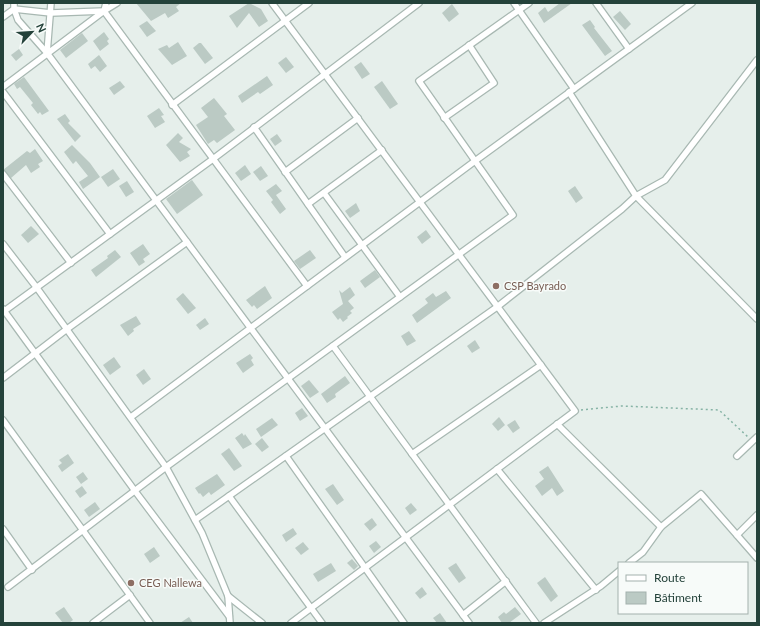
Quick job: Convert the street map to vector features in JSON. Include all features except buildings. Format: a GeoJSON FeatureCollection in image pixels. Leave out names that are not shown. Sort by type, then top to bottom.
{"type":"FeatureCollection","features":[{"type":"Feature","properties":{"kind":"street"},"geometry":{"type":"LineString","coordinates":[[47,53],[52,3]]}},
{"type":"Feature","properties":{"kind":"street"},"geometry":{"type":"LineString","coordinates":[[106,3],[104,11],[307,286]]}},
{"type":"Feature","properties":{"kind":"street"},"geometry":{"type":"LineString","coordinates":[[3,87],[104,11],[117,3]]}},
{"type":"Feature","properties":{"kind":"street"},"geometry":{"type":"LineString","coordinates":[[272,3],[575,411],[291,623]]}},
{"type":"Feature","properties":{"kind":"street"},"geometry":{"type":"LineString","coordinates":[[172,105],[309,3]]}},
{"type":"Feature","properties":{"kind":"street"},"geometry":{"type":"LineString","coordinates":[[230,620],[4,311],[213,159],[420,3]]}},
{"type":"Feature","properties":{"kind":"street"},"geometry":{"type":"LineString","coordinates":[[514,3],[571,90],[636,196],[757,319]]}},
{"type":"Feature","properties":{"kind":"street"},"geometry":{"type":"LineString","coordinates":[[8,587],[166,467],[513,215],[419,81],[529,3]]}},
{"type":"Feature","properties":{"kind":"street"},"geometry":{"type":"LineString","coordinates":[[596,3],[629,49]]}},
{"type":"Feature","properties":{"kind":"street"},"geometry":{"type":"LineString","coordinates":[[131,417],[571,90],[692,3]]}},
{"type":"Feature","properties":{"kind":"street"},"geometry":{"type":"LineString","coordinates":[[14,6],[51,13],[104,11]]}},
{"type":"Feature","properties":{"kind":"street"},"geometry":{"type":"LineString","coordinates":[[3,17],[14,6]]}},
{"type":"Feature","properties":{"kind":"street"},"geometry":{"type":"LineString","coordinates":[[14,6],[18,20],[24,29],[47,53],[469,623]]}},
{"type":"Feature","properties":{"kind":"street"},"geometry":{"type":"LineString","coordinates":[[444,118],[494,83],[469,46]]}},
{"type":"Feature","properties":{"kind":"street"},"geometry":{"type":"LineString","coordinates":[[195,520],[498,306],[622,209],[636,196],[665,180],[757,60]]}},
{"type":"Feature","properties":{"kind":"street"},"geometry":{"type":"LineString","coordinates":[[3,92],[110,234]]}},
{"type":"Feature","properties":{"kind":"street"},"geometry":{"type":"LineString","coordinates":[[285,172],[358,118]]}},
{"type":"Feature","properties":{"kind":"street"},"geometry":{"type":"LineString","coordinates":[[254,127],[345,257]]}},
{"type":"Feature","properties":{"kind":"street"},"geometry":{"type":"LineString","coordinates":[[308,204],[382,150]]}},
{"type":"Feature","properties":{"kind":"street"},"geometry":{"type":"LineString","coordinates":[[3,174],[71,263]]}},
{"type":"Feature","properties":{"kind":"street"},"geometry":{"type":"LineString","coordinates":[[324,193],[400,297]]}},
{"type":"Feature","properties":{"kind":"street"},"geometry":{"type":"LineString","coordinates":[[3,378],[67,329],[188,242]]}},
{"type":"Feature","properties":{"kind":"street"},"geometry":{"type":"LineString","coordinates":[[3,244],[67,329],[166,467],[202,533],[228,596],[230,620]]}},
{"type":"Feature","properties":{"kind":"street"},"geometry":{"type":"LineString","coordinates":[[333,346],[536,623]]}},
{"type":"Feature","properties":{"kind":"street"},"geometry":{"type":"LineString","coordinates":[[412,454],[541,365]]}},
{"type":"Feature","properties":{"kind":"street"},"geometry":{"type":"LineString","coordinates":[[3,420],[150,623]]}},
{"type":"Feature","properties":{"kind":"street"},"geometry":{"type":"LineString","coordinates":[[557,424],[661,527]]}},
{"type":"Feature","properties":{"kind":"street"},"geometry":{"type":"LineString","coordinates":[[737,456],[755,439]]}},
{"type":"Feature","properties":{"kind":"street"},"geometry":{"type":"LineString","coordinates":[[286,456],[404,623]]}},
{"type":"Feature","properties":{"kind":"street"},"geometry":{"type":"LineString","coordinates":[[497,469],[596,590]]}},
{"type":"Feature","properties":{"kind":"street"},"geometry":{"type":"LineString","coordinates":[[630,562],[643,552],[661,527],[701,494],[757,558]]}},
{"type":"Feature","properties":{"kind":"street"},"geometry":{"type":"LineString","coordinates":[[229,496],[322,623]]}},
{"type":"Feature","properties":{"kind":"street"},"geometry":{"type":"LineString","coordinates":[[736,535],[757,515]]}},
{"type":"Feature","properties":{"kind":"street"},"geometry":{"type":"LineString","coordinates":[[3,529],[32,570]]}},
{"type":"Feature","properties":{"kind":"street"},"geometry":{"type":"LineString","coordinates":[[544,623],[596,590],[618,572]]}},
{"type":"Feature","properties":{"kind":"street"},"geometry":{"type":"LineString","coordinates":[[463,615],[506,581]]}},
{"type":"Feature","properties":{"kind":"street"},"geometry":{"type":"LineString","coordinates":[[93,623],[130,595]]}},
{"type":"Feature","properties":{"kind":"street"},"geometry":{"type":"LineString","coordinates":[[228,596],[262,623]]}},
{"type":"Feature","properties":{"kind":"path"},"geometry":{"type":"LineString","coordinates":[[575,411],[622,406],[719,410],[755,439]]}},
{"type":"Feature","properties":{"kind":"place","name":"CSP Bayrado"},"geometry":{"type":"Point","coordinates":[496,286]}},
{"type":"Feature","properties":{"kind":"place","name":"CEG Nallewa"},"geometry":{"type":"Point","coordinates":[131,583]}}]}
